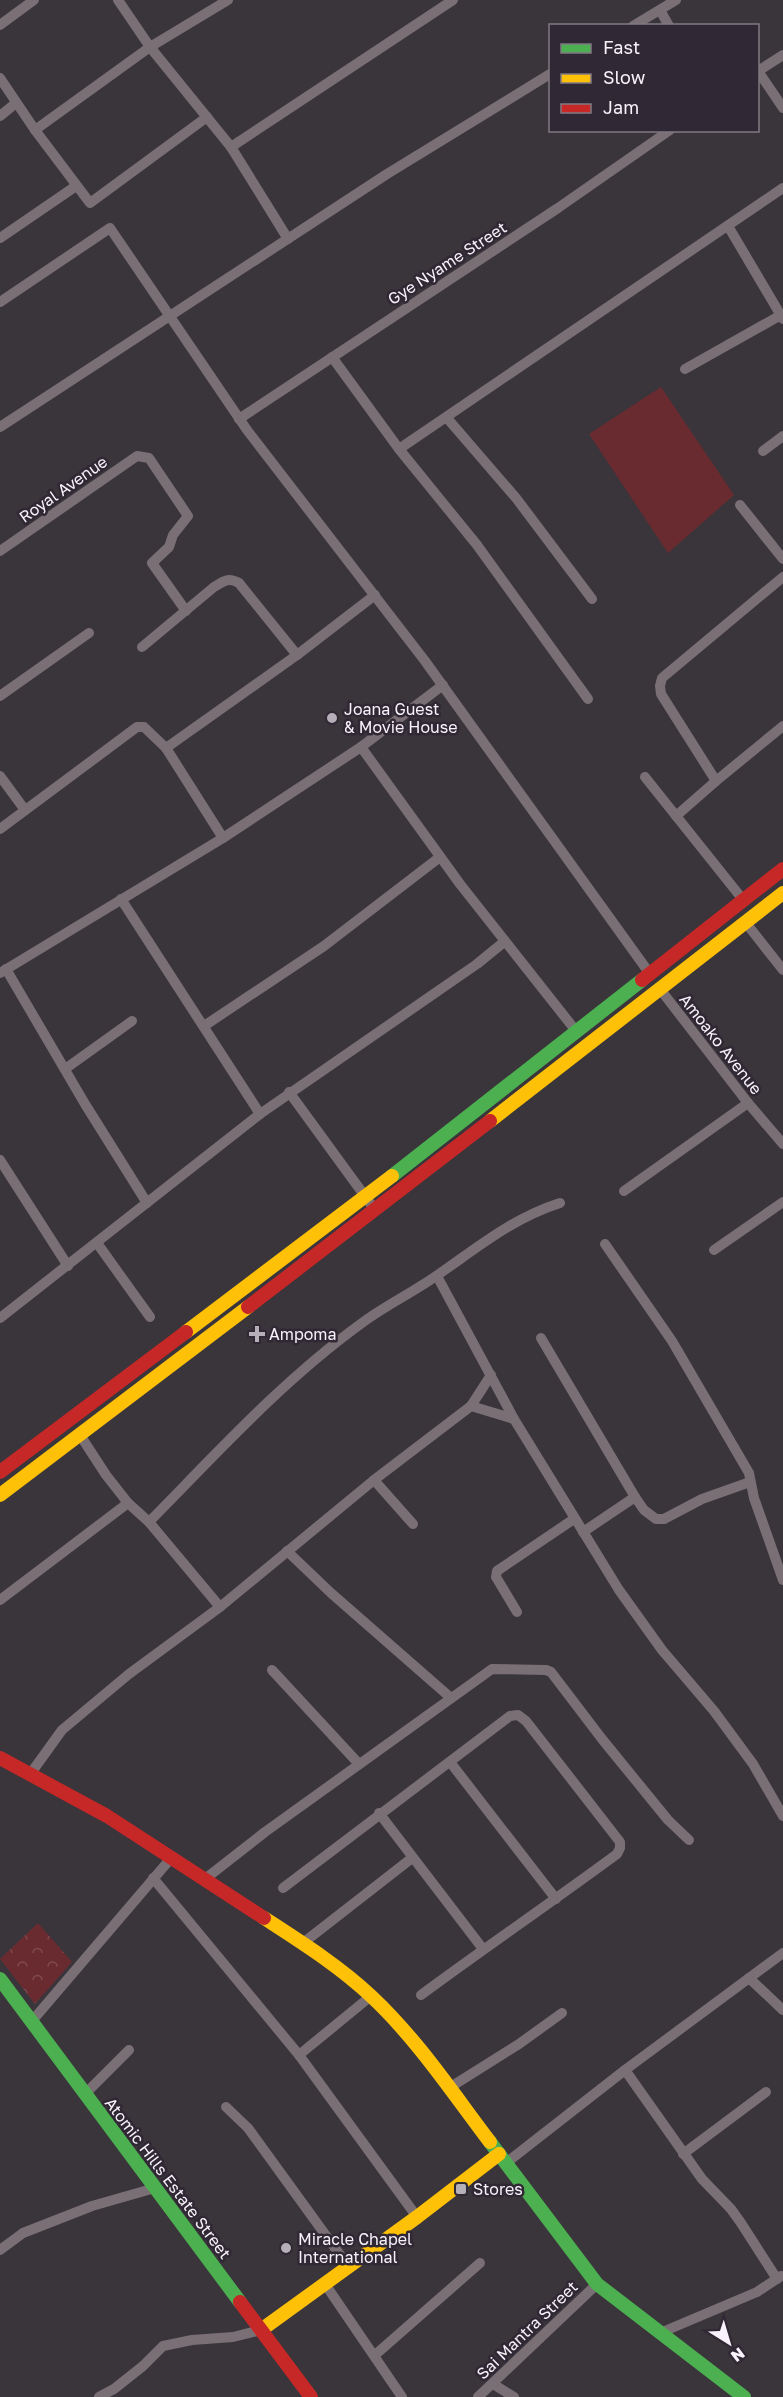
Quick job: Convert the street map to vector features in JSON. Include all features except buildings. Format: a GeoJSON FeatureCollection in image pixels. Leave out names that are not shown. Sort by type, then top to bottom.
{"type":"FeatureCollection","features":[{"type":"Feature","properties":{"kind":"street"},"geometry":{"type":"LineString","coordinates":[[0,24],[34,0]]}},
{"type":"Feature","properties":{"kind":"street"},"geometry":{"type":"LineString","coordinates":[[118,0],[150,47],[231,147],[288,238]]}},
{"type":"Feature","properties":{"kind":"street"},"geometry":{"type":"LineString","coordinates":[[35,130],[150,47],[228,0]]}},
{"type":"Feature","properties":{"kind":"street"},"geometry":{"type":"LineString","coordinates":[[231,147],[453,0]]}},
{"type":"Feature","properties":{"kind":"street"},"geometry":{"type":"LineString","coordinates":[[636,24],[676,0]]}},
{"type":"Feature","properties":{"kind":"street"},"geometry":{"type":"LineString","coordinates":[[660,10],[668,24]]}},
{"type":"Feature","properties":{"kind":"street"},"geometry":{"type":"LineString","coordinates":[[759,70],[783,55]]}},
{"type":"Feature","properties":{"kind":"street"},"geometry":{"type":"LineString","coordinates":[[759,72],[783,108]]}},
{"type":"Feature","properties":{"kind":"street"},"geometry":{"type":"LineString","coordinates":[[0,427],[387,174],[549,75]]}},
{"type":"Feature","properties":{"kind":"street"},"geometry":{"type":"LineString","coordinates":[[0,78],[35,130],[90,203],[207,117]]}},
{"type":"Feature","properties":{"kind":"street"},"geometry":{"type":"LineString","coordinates":[[0,116],[16,103]]}},
{"type":"Feature","properties":{"kind":"street","name":"Gye Nyame Street"},"geometry":{"type":"LineString","coordinates":[[239,419],[549,215],[667,132]]}},
{"type":"Feature","properties":{"kind":"street"},"geometry":{"type":"LineString","coordinates":[[0,238],[76,186]]}},
{"type":"Feature","properties":{"kind":"street"},"geometry":{"type":"LineString","coordinates":[[399,448],[447,418],[783,188]]}},
{"type":"Feature","properties":{"kind":"street"},"geometry":{"type":"LineString","coordinates":[[685,369],[782,317],[728,226]]}},
{"type":"Feature","properties":{"kind":"street"},"geometry":{"type":"LineString","coordinates":[[0,302],[110,228],[239,419],[375,595],[508,774],[650,974]]}},
{"type":"Feature","properties":{"kind":"street"},"geometry":{"type":"LineString","coordinates":[[332,357],[399,448],[477,545],[588,699]]}},
{"type":"Feature","properties":{"kind":"street"},"geometry":{"type":"LineString","coordinates":[[447,418],[516,498],[592,599]]}},
{"type":"Feature","properties":{"kind":"street"},"geometry":{"type":"LineString","coordinates":[[763,451],[783,436]]}},
{"type":"Feature","properties":{"kind":"street","name":"Royal Avenue"},"geometry":{"type":"LineString","coordinates":[[0,551],[137,456],[144,456],[149,458],[188,516],[173,535],[169,547],[152,563],[186,611]]}},
{"type":"Feature","properties":{"kind":"street"},"geometry":{"type":"LineString","coordinates":[[740,505],[783,559]]}},
{"type":"Feature","properties":{"kind":"street"},"geometry":{"type":"LineString","coordinates":[[716,781],[661,694],[662,678],[783,577]]}},
{"type":"Feature","properties":{"kind":"street"},"geometry":{"type":"LineString","coordinates":[[142,647],[225,579],[232,579],[239,583],[297,655]]}},
{"type":"Feature","properties":{"kind":"street"},"geometry":{"type":"LineString","coordinates":[[166,748],[297,655],[375,595]]}},
{"type":"Feature","properties":{"kind":"street"},"geometry":{"type":"LineString","coordinates":[[0,696],[89,633]]}},
{"type":"Feature","properties":{"kind":"street"},"geometry":{"type":"LineString","coordinates":[[147,1203],[3,971],[223,838],[361,747],[442,685]]}},
{"type":"Feature","properties":{"kind":"street"},"geometry":{"type":"LineString","coordinates":[[676,816],[783,726]]}},
{"type":"Feature","properties":{"kind":"street"},"geometry":{"type":"LineString","coordinates":[[0,829],[137,728],[144,727],[166,748],[223,838]]}},
{"type":"Feature","properties":{"kind":"street"},"geometry":{"type":"LineString","coordinates":[[361,747],[440,858],[576,1031]]}},
{"type":"Feature","properties":{"kind":"street"},"geometry":{"type":"LineString","coordinates":[[0,776],[25,810]]}},
{"type":"Feature","properties":{"kind":"street"},"geometry":{"type":"LineString","coordinates":[[645,777],[744,901]]}},
{"type":"Feature","properties":{"kind":"street"},"geometry":{"type":"LineString","coordinates":[[204,1026],[324,946],[440,858]]}},
{"type":"Feature","properties":{"kind":"street"},"geometry":{"type":"LineString","coordinates":[[0,1472],[365,1197],[783,869]]}},
{"type":"Feature","properties":{"kind":"street"},"geometry":{"type":"LineString","coordinates":[[0,1495],[375,1210],[783,893]]}},
{"type":"Feature","properties":{"kind":"street"},"geometry":{"type":"LineString","coordinates":[[121,899],[260,1114]]}},
{"type":"Feature","properties":{"kind":"street"},"geometry":{"type":"LineString","coordinates":[[746,923],[783,970]]}},
{"type":"Feature","properties":{"kind":"street"},"geometry":{"type":"LineString","coordinates":[[0,1318],[289,1092],[477,964],[504,942]]}},
{"type":"Feature","properties":{"kind":"street","name":"Amoako Avenue"},"geometry":{"type":"LineString","coordinates":[[660,989],[748,1103],[783,1144]]}},
{"type":"Feature","properties":{"kind":"street"},"geometry":{"type":"LineString","coordinates":[[65,1069],[132,1021]]}},
{"type":"Feature","properties":{"kind":"street"},"geometry":{"type":"LineString","coordinates":[[289,1092],[375,1210]]}},
{"type":"Feature","properties":{"kind":"street"},"geometry":{"type":"LineString","coordinates":[[624,1191],[748,1103]]}},
{"type":"Feature","properties":{"kind":"street"},"geometry":{"type":"LineString","coordinates":[[0,1160],[68,1266]]}},
{"type":"Feature","properties":{"kind":"street"},"geometry":{"type":"LineString","coordinates":[[714,1250],[783,1202]]}},
{"type":"Feature","properties":{"kind":"street"},"geometry":{"type":"LineString","coordinates":[[149,1522],[302,1371],[363,1322],[437,1276],[504,1228],[540,1209],[560,1203]]}},
{"type":"Feature","properties":{"kind":"street"},"geometry":{"type":"LineString","coordinates":[[97,1243],[150,1317]]}},
{"type":"Feature","properties":{"kind":"street"},"geometry":{"type":"LineString","coordinates":[[604,1244],[672,1341],[748,1473],[783,1580]]}},
{"type":"Feature","properties":{"kind":"street"},"geometry":{"type":"LineString","coordinates":[[437,1276],[514,1419],[619,1590],[662,1650],[714,1711],[753,1764],[783,1816]]}},
{"type":"Feature","properties":{"kind":"street"},"geometry":{"type":"LineString","coordinates":[[541,1338],[635,1497],[644,1510],[656,1519],[664,1520],[702,1499],[750,1482]]}},
{"type":"Feature","properties":{"kind":"street"},"geometry":{"type":"LineString","coordinates":[[31,1773],[62,1730],[129,1674],[220,1606],[374,1480],[471,1406],[490,1375]]}},
{"type":"Feature","properties":{"kind":"street"},"geometry":{"type":"LineString","coordinates":[[471,1406],[514,1419]]}},
{"type":"Feature","properties":{"kind":"street"},"geometry":{"type":"LineString","coordinates":[[80,1435],[128,1503],[149,1522],[220,1606]]}},
{"type":"Feature","properties":{"kind":"street"},"geometry":{"type":"LineString","coordinates":[[374,1480],[413,1524]]}},
{"type":"Feature","properties":{"kind":"street"},"geometry":{"type":"LineString","coordinates":[[583,1532],[635,1497]]}},
{"type":"Feature","properties":{"kind":"street"},"geometry":{"type":"LineString","coordinates":[[0,1600],[128,1503]]}},
{"type":"Feature","properties":{"kind":"street"},"geometry":{"type":"LineString","coordinates":[[517,1612],[496,1577],[497,1571],[574,1519]]}},
{"type":"Feature","properties":{"kind":"street"},"geometry":{"type":"LineString","coordinates":[[287,1551],[331,1593],[451,1698]]}},
{"type":"Feature","properties":{"kind":"street"},"geometry":{"type":"LineString","coordinates":[[205,1879],[265,1832],[492,1669],[551,1672],[668,1820],[689,1840]]}},
{"type":"Feature","properties":{"kind":"street"},"geometry":{"type":"LineString","coordinates":[[272,1670],[359,1764]]}},
{"type":"Feature","properties":{"kind":"street"},"geometry":{"type":"LineString","coordinates":[[283,1888],[510,1716],[518,1715],[526,1720],[620,1842],[620,1848],[617,1854],[421,1995]]}},
{"type":"Feature","properties":{"kind":"street"},"geometry":{"type":"LineString","coordinates":[[0,1758],[31,1773],[172,1857],[303,1943],[371,1996],[414,2041],[597,2284],[744,2397]]}},
{"type":"Feature","properties":{"kind":"street"},"geometry":{"type":"LineString","coordinates":[[450,1762],[556,1899]]}},
{"type":"Feature","properties":{"kind":"street"},"geometry":{"type":"LineString","coordinates":[[379,1814],[483,1949]]}},
{"type":"Feature","properties":{"kind":"street"},"geometry":{"type":"LineString","coordinates":[[32,2021],[172,1857]]}},
{"type":"Feature","properties":{"kind":"street"},"geometry":{"type":"LineString","coordinates":[[303,1943],[412,1858]]}},
{"type":"Feature","properties":{"kind":"street"},"geometry":{"type":"LineString","coordinates":[[153,1878],[299,2055],[417,2217]]}},
{"type":"Feature","properties":{"kind":"street"},"geometry":{"type":"LineString","coordinates":[[99,2397],[114,2389],[143,2367],[163,2346],[192,2340],[232,2337],[261,2330],[625,2070],[783,1953]]}},
{"type":"Feature","properties":{"kind":"street"},"geometry":{"type":"LineString","coordinates":[[749,1978],[783,2010]]}},
{"type":"Feature","properties":{"kind":"street","name":"Atomic Hills Estate Street"},"geometry":{"type":"LineString","coordinates":[[0,1979],[311,2397]]}},
{"type":"Feature","properties":{"kind":"street"},"geometry":{"type":"LineString","coordinates":[[299,2055],[371,1996]]}},
{"type":"Feature","properties":{"kind":"street"},"geometry":{"type":"LineString","coordinates":[[449,2088],[519,2044],[562,2013]]}},
{"type":"Feature","properties":{"kind":"street"},"geometry":{"type":"LineString","coordinates":[[85,2094],[129,2050]]}},
{"type":"Feature","properties":{"kind":"street"},"geometry":{"type":"LineString","coordinates":[[625,2070],[683,2154],[702,2179],[731,2209],[780,2277],[757,2292],[660,2333]]}},
{"type":"Feature","properties":{"kind":"street"},"geometry":{"type":"LineString","coordinates":[[683,2154],[766,2092]]}},
{"type":"Feature","properties":{"kind":"street"},"geometry":{"type":"LineString","coordinates":[[226,2107],[249,2128],[348,2266]]}},
{"type":"Feature","properties":{"kind":"street"},"geometry":{"type":"LineString","coordinates":[[0,2250],[23,2233],[92,2206],[155,2188]]}},
{"type":"Feature","properties":{"kind":"street"},"geometry":{"type":"LineString","coordinates":[[375,2355],[480,2263]]}},
{"type":"Feature","properties":{"kind":"street"},"geometry":{"type":"LineString","coordinates":[[325,2284],[402,2397]]}},
{"type":"Feature","properties":{"kind":"street","name":"Sai Mantra Street"},"geometry":{"type":"LineString","coordinates":[[478,2397],[597,2284]]}},
{"type":"Feature","properties":{"kind":"street"},"geometry":{"type":"LineString","coordinates":[[493,2384],[514,2397]]}},
{"type":"Feature","properties":{"kind":"green space"},"geometry":{"type":"Polygon","coordinates":[[[661,387],[734,495],[668,553],[589,434],[661,387]]]}},
{"type":"Feature","properties":{"kind":"green space"},"geometry":{"type":"Polygon","coordinates":[[[38,1923],[72,1962],[35,2004],[0,1959],[38,1923]]]}},
{"type":"Feature","properties":{"kind":"traffic: fast"},"geometry":{"type":"LineString","coordinates":[[392,1176],[642,980]]}},
{"type":"Feature","properties":{"kind":"traffic: fast"},"geometry":{"type":"LineString","coordinates":[[0,1979],[240,2302]]}},
{"type":"Feature","properties":{"kind":"traffic: fast"},"geometry":{"type":"LineString","coordinates":[[490,2142],[597,2284],[744,2397]]}},
{"type":"Feature","properties":{"kind":"traffic: slow"},"geometry":{"type":"LineString","coordinates":[[490,1121],[783,893]]}},
{"type":"Feature","properties":{"kind":"traffic: slow"},"geometry":{"type":"LineString","coordinates":[[186,1332],[392,1176]]}},
{"type":"Feature","properties":{"kind":"traffic: slow"},"geometry":{"type":"LineString","coordinates":[[0,1495],[248,1307]]}},
{"type":"Feature","properties":{"kind":"traffic: slow"},"geometry":{"type":"LineString","coordinates":[[264,1918],[333,1964],[371,1996],[434,2066],[490,2142]]}},
{"type":"Feature","properties":{"kind":"traffic: slow"},"geometry":{"type":"LineString","coordinates":[[261,2330],[417,2217],[499,2154]]}},
{"type":"Feature","properties":{"kind":"traffic: jam"},"geometry":{"type":"LineString","coordinates":[[642,980],[783,869]]}},
{"type":"Feature","properties":{"kind":"traffic: jam"},"geometry":{"type":"LineString","coordinates":[[248,1307],[490,1121]]}},
{"type":"Feature","properties":{"kind":"traffic: jam"},"geometry":{"type":"LineString","coordinates":[[0,1472],[186,1332]]}},
{"type":"Feature","properties":{"kind":"traffic: jam"},"geometry":{"type":"LineString","coordinates":[[0,1758],[107,1816],[264,1918]]}},
{"type":"Feature","properties":{"kind":"traffic: jam"},"geometry":{"type":"LineString","coordinates":[[240,2302],[311,2397]]}},
{"type":"Feature","properties":{"kind":"place","name":"Joana Guest & Movie House"},"geometry":{"type":"Point","coordinates":[332,718]}},
{"type":"Feature","properties":{"kind":"place","name":"Ampoma"},"geometry":{"type":"Point","coordinates":[257,1334]}},
{"type":"Feature","properties":{"kind":"place","name":"Stores"},"geometry":{"type":"Point","coordinates":[461,2189]}},
{"type":"Feature","properties":{"kind":"place","name":"Miracle Chapel International"},"geometry":{"type":"Point","coordinates":[286,2248]}}]}
